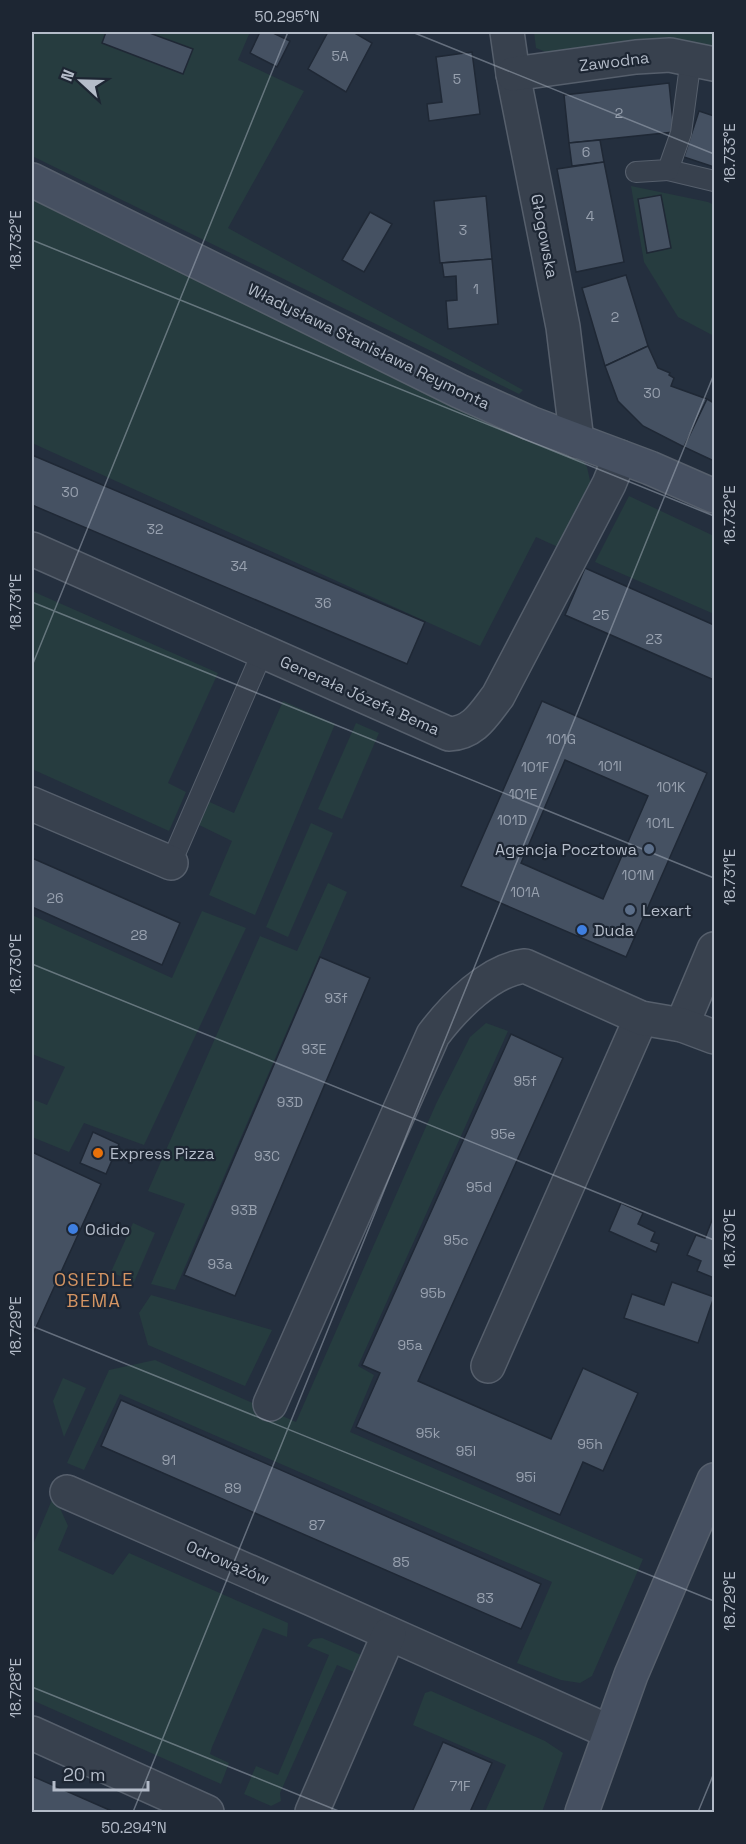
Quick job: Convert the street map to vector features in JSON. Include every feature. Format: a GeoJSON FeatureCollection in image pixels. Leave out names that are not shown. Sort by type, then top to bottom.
{"type":"FeatureCollection","features":[{"type":"Feature","properties":{"kind":"street","name":"Głogowska"},"geometry":{"type":"LineString","coordinates":[[507,32],[513,74],[563,327],[577,441]]}},
{"type":"Feature","properties":{"kind":"street","name":"Zawodna"},"geometry":{"type":"LineString","coordinates":[[513,74],[636,57],[670,55],[703,61]]}},
{"type":"Feature","properties":{"kind":"street","name":"Władysława Stanisława Reymonta"},"geometry":{"type":"LineString","coordinates":[[32,180],[459,391],[530,423],[714,496]]}},
{"type":"Feature","properties":{"kind":"street","name":"Generała Józefa Bema"},"geometry":{"type":"LineString","coordinates":[[32,549],[449,734],[466,731],[480,720],[498,696],[609,484],[620,457]]}},
{"type":"Feature","properties":{"kind":"street"},"geometry":{"type":"LineString","coordinates":[[32,804],[171,863]]}},
{"type":"Feature","properties":{"kind":"street"},"geometry":{"type":"LineString","coordinates":[[682,1024],[714,949]]}},
{"type":"Feature","properties":{"kind":"street"},"geometry":{"type":"LineString","coordinates":[[270,1404],[433,1035],[452,1010],[500,973],[525,966],[641,1018],[682,1024],[714,1037]]}},
{"type":"Feature","properties":{"kind":"street"},"geometry":{"type":"LineString","coordinates":[[488,1366],[641,1018]]}},
{"type":"Feature","properties":{"kind":"street"},"geometry":{"type":"LineString","coordinates":[[582,1812],[631,1675],[714,1480]]}},
{"type":"Feature","properties":{"kind":"street","name":"Odrowążów"},"geometry":{"type":"LineString","coordinates":[[67,1492],[610,1732]]}},
{"type":"Feature","properties":{"kind":"street"},"geometry":{"type":"LineString","coordinates":[[312,1812],[389,1634]]}},
{"type":"Feature","properties":{"kind":"street"},"geometry":{"type":"LineString","coordinates":[[32,1733],[207,1812]]}},
{"type":"Feature","properties":{"kind":"lane"},"geometry":{"type":"LineString","coordinates":[[668,170],[703,61]]}},
{"type":"Feature","properties":{"kind":"lane"},"geometry":{"type":"LineString","coordinates":[[636,172],[668,170],[714,182]]}},
{"type":"Feature","properties":{"kind":"lane"},"geometry":{"type":"LineString","coordinates":[[171,863],[262,651]]}},
{"type":"Feature","properties":{"kind":"green space"},"geometry":{"type":"Polygon","coordinates":[[[32,32],[250,32],[238,60],[304,91],[228,228],[523,390],[519,394],[32,156],[32,32]]]}},
{"type":"Feature","properties":{"kind":"green space"},"geometry":{"type":"Polygon","coordinates":[[[534,32],[714,32],[714,56],[660,41],[546,52],[536,48],[534,32]]]}},
{"type":"Feature","properties":{"kind":"green space"},"geometry":{"type":"Polygon","coordinates":[[[631,186],[714,205],[714,336],[678,317],[644,262],[631,186]]]}},
{"type":"Feature","properties":{"kind":"green space"},"geometry":{"type":"Polygon","coordinates":[[[32,199],[471,414],[581,458],[587,467],[591,485],[558,547],[536,537],[480,646],[32,443],[32,199]]]}},
{"type":"Feature","properties":{"kind":"green space"},"geometry":{"type":"Polygon","coordinates":[[[629,496],[714,536],[714,614],[595,562],[629,496]]]}},
{"type":"Feature","properties":{"kind":"green space"},"geometry":{"type":"Polygon","coordinates":[[[32,591],[218,673],[168,783],[186,792],[169,831],[32,769],[32,591]]]}},
{"type":"Feature","properties":{"kind":"green space"},"geometry":{"type":"Polygon","coordinates":[[[283,701],[335,724],[255,915],[209,895],[232,841],[197,824],[205,800],[234,813],[283,701]]]}},
{"type":"Feature","properties":{"kind":"green space"},"geometry":{"type":"Polygon","coordinates":[[[356,723],[379,733],[342,819],[318,809],[356,723]]]}},
{"type":"Feature","properties":{"kind":"green space"},"geometry":{"type":"Polygon","coordinates":[[[311,823],[333,833],[288,937],[266,927],[311,823]]]}},
{"type":"Feature","properties":{"kind":"green space"},"geometry":{"type":"Polygon","coordinates":[[[328,883],[347,892],[175,1290],[151,1284],[185,1204],[148,1191],[260,936],[297,951],[328,883]]]}},
{"type":"Feature","properties":{"kind":"green space"},"geometry":{"type":"Polygon","coordinates":[[[202,911],[246,928],[144,1145],[84,1123],[69,1152],[32,1137],[32,1099],[47,1105],[65,1067],[32,1054],[32,915],[172,978],[202,911]]]}},
{"type":"Feature","properties":{"kind":"green space"},"geometry":{"type":"Polygon","coordinates":[[[486,1023],[508,1031],[358,1366],[374,1375],[350,1432],[643,1559],[592,1676],[580,1683],[561,1680],[517,1663],[552,1582],[120,1394],[84,1470],[67,1463],[109,1370],[155,1360],[296,1422],[436,1104],[470,1037],[486,1023]]]}},
{"type":"Feature","properties":{"kind":"green space"},"geometry":{"type":"Polygon","coordinates":[[[133,1223],[155,1233],[134,1282],[111,1272],[133,1223]]]}},
{"type":"Feature","properties":{"kind":"green space"},"geometry":{"type":"Polygon","coordinates":[[[151,1295],[272,1330],[245,1386],[148,1345],[139,1313],[151,1295]]]}},
{"type":"Feature","properties":{"kind":"green space"},"geometry":{"type":"Polygon","coordinates":[[[63,1378],[86,1388],[64,1437],[53,1401],[63,1378]]]}},
{"type":"Feature","properties":{"kind":"green space"},"geometry":{"type":"Polygon","coordinates":[[[54,1495],[68,1526],[58,1550],[113,1575],[129,1553],[288,1623],[287,1637],[263,1628],[212,1747],[210,1754],[229,1763],[221,1784],[32,1700],[32,1547],[54,1495]]]}},
{"type":"Feature","properties":{"kind":"green space"},"geometry":{"type":"Polygon","coordinates":[[[322,1638],[368,1658],[361,1675],[337,1665],[280,1793],[281,1801],[271,1806],[244,1794],[256,1766],[278,1775],[329,1655],[307,1646],[313,1639],[322,1638]]]}},
{"type":"Feature","properties":{"kind":"green space"},"geometry":{"type":"Polygon","coordinates":[[[431,1691],[545,1741],[563,1753],[542,1812],[485,1812],[506,1765],[413,1725],[425,1693],[431,1691]]]}},
{"type":"Feature","properties":{"kind":"building"},"geometry":{"type":"Polygon","coordinates":[[[106,32],[147,32],[193,49],[183,74],[102,43],[106,32]]]}},
{"type":"Feature","properties":{"kind":"building"},"geometry":{"type":"Polygon","coordinates":[[[260,32],[271,32],[290,41],[277,67],[250,53],[260,32]]]}},
{"type":"Feature","properties":{"kind":"building"},"geometry":{"type":"Polygon","coordinates":[[[328,32],[353,32],[372,43],[346,92],[308,69],[328,32]]]}},
{"type":"Feature","properties":{"kind":"building"},"geometry":{"type":"Polygon","coordinates":[[[472,52],[480,114],[429,121],[427,104],[442,102],[436,57],[472,52]]]}},
{"type":"Feature","properties":{"kind":"building"},"geometry":{"type":"Polygon","coordinates":[[[669,83],[674,132],[569,143],[564,95],[669,83]]]}},
{"type":"Feature","properties":{"kind":"building"},"geometry":{"type":"Polygon","coordinates":[[[699,111],[714,116],[714,167],[684,157],[699,111]]]}},
{"type":"Feature","properties":{"kind":"building"},"geometry":{"type":"Polygon","coordinates":[[[600,140],[604,162],[572,166],[569,143],[600,140]]]}},
{"type":"Feature","properties":{"kind":"building"},"geometry":{"type":"Polygon","coordinates":[[[604,162],[624,262],[576,272],[557,169],[604,162]]]}},
{"type":"Feature","properties":{"kind":"building"},"geometry":{"type":"Polygon","coordinates":[[[661,195],[671,248],[647,253],[638,199],[661,195]]]}},
{"type":"Feature","properties":{"kind":"building"},"geometry":{"type":"Polygon","coordinates":[[[486,196],[492,259],[440,263],[434,201],[486,196]]]}},
{"type":"Feature","properties":{"kind":"building"},"geometry":{"type":"Polygon","coordinates":[[[370,212],[392,224],[364,272],[342,260],[370,212]]]}},
{"type":"Feature","properties":{"kind":"building"},"geometry":{"type":"Polygon","coordinates":[[[492,259],[498,324],[448,329],[446,301],[457,300],[456,276],[444,277],[442,263],[492,259]]]}},
{"type":"Feature","properties":{"kind":"building"},"geometry":{"type":"Polygon","coordinates":[[[626,275],[648,346],[605,366],[582,288],[626,275]]]}},
{"type":"Feature","properties":{"kind":"building"},"geometry":{"type":"Polygon","coordinates":[[[648,346],[658,368],[670,373],[669,375],[674,378],[671,386],[707,399],[684,447],[643,426],[618,401],[605,366],[648,346]]]}},
{"type":"Feature","properties":{"kind":"building"},"geometry":{"type":"Polygon","coordinates":[[[707,399],[714,403],[714,461],[684,447],[707,399]]]}},
{"type":"Feature","properties":{"kind":"building"},"geometry":{"type":"Polygon","coordinates":[[[32,455],[425,622],[407,664],[32,505],[32,455]]]}},
{"type":"Feature","properties":{"kind":"building"},"geometry":{"type":"Polygon","coordinates":[[[585,568],[714,625],[714,680],[565,615],[585,568]]]}},
{"type":"Feature","properties":{"kind":"building"},"geometry":{"type":"Polygon","coordinates":[[[542,701],[707,773],[626,957],[461,886],[542,701]],[[565,760],[521,863],[603,899],[648,796],[565,760]]]}},
{"type":"Feature","properties":{"kind":"building"},"geometry":{"type":"Polygon","coordinates":[[[32,858],[180,923],[162,965],[32,907],[32,858]]]}},
{"type":"Feature","properties":{"kind":"building"},"geometry":{"type":"Polygon","coordinates":[[[320,957],[370,978],[235,1296],[184,1275],[320,957]]]}},
{"type":"Feature","properties":{"kind":"building"},"geometry":{"type":"Polygon","coordinates":[[[511,1034],[563,1058],[418,1381],[551,1439],[583,1368],[638,1393],[603,1471],[583,1462],[560,1515],[356,1427],[380,1373],[362,1365],[511,1034]]]}},
{"type":"Feature","properties":{"kind":"building"},"geometry":{"type":"Polygon","coordinates":[[[93,1132],[119,1144],[106,1174],[80,1163],[93,1132]]]}},
{"type":"Feature","properties":{"kind":"building"},"geometry":{"type":"Polygon","coordinates":[[[32,1152],[101,1184],[32,1336],[32,1152]]]}},
{"type":"Feature","properties":{"kind":"building"},"geometry":{"type":"Polygon","coordinates":[[[621,1203],[643,1213],[638,1224],[655,1232],[651,1241],[659,1244],[656,1252],[609,1231],[621,1203]]]}},
{"type":"Feature","properties":{"kind":"building"},"geometry":{"type":"Polygon","coordinates":[[[714,1215],[714,1278],[697,1271],[701,1261],[687,1255],[696,1235],[705,1238],[714,1215]]]}},
{"type":"Feature","properties":{"kind":"building"},"geometry":{"type":"Polygon","coordinates":[[[672,1282],[714,1297],[698,1343],[624,1318],[632,1294],[664,1305],[672,1282]]]}},
{"type":"Feature","properties":{"kind":"building"},"geometry":{"type":"Polygon","coordinates":[[[121,1400],[541,1584],[521,1629],[101,1446],[121,1400]]]}},
{"type":"Feature","properties":{"kind":"building"},"geometry":{"type":"Polygon","coordinates":[[[443,1742],[492,1763],[470,1812],[412,1812],[443,1742]]]}},
{"type":"Feature","properties":{"kind":"building"},"geometry":{"type":"Polygon","coordinates":[[[32,1776],[114,1812],[32,1812],[32,1776]]]}},
{"type":"Feature","properties":{"kind":"place","name":"Agencja Pocztowa"},"geometry":{"type":"Point","coordinates":[649,849]}},
{"type":"Feature","properties":{"kind":"place","name":"Lexart"},"geometry":{"type":"Point","coordinates":[630,910]}},
{"type":"Feature","properties":{"kind":"place","name":"Duda"},"geometry":{"type":"Point","coordinates":[582,930]}},
{"type":"Feature","properties":{"kind":"place","name":"Express Pizza"},"geometry":{"type":"Point","coordinates":[98,1153]}},
{"type":"Feature","properties":{"kind":"place","name":"Odido"},"geometry":{"type":"Point","coordinates":[73,1229]}},
{"type":"Feature","properties":{"kind":"district","name":"OSIEDLE BEMA"},"geometry":{"type":"Point","coordinates":[94,1290]}}]}
